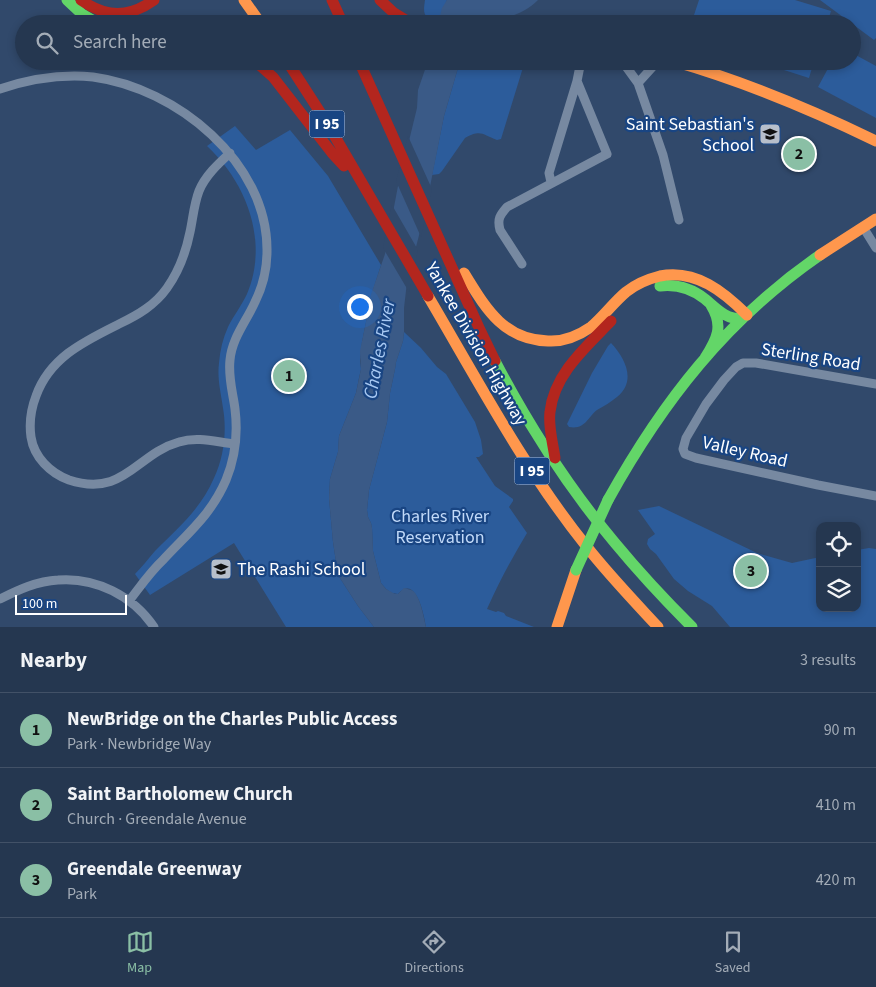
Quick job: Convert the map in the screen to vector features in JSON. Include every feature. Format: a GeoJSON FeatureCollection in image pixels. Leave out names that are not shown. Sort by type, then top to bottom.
{"type":"FeatureCollection","features":[{"type":"Feature","properties":{"kind":"main road"},"geometry":{"type":"LineString","coordinates":[[67,0],[84,15]]}},
{"type":"Feature","properties":{"kind":"main road"},"geometry":{"type":"LineString","coordinates":[[81,0],[102,12],[123,14],[144,8],[154,0]]}},
{"type":"Feature","properties":{"kind":"main road"},"geometry":{"type":"LineString","coordinates":[[244,0],[255,15]]}},
{"type":"Feature","properties":{"kind":"main road"},"geometry":{"type":"LineString","coordinates":[[332,0],[339,15]]}},
{"type":"Feature","properties":{"kind":"main road"},"geometry":{"type":"LineString","coordinates":[[380,0],[397,15]]}},
{"type":"Feature","properties":{"kind":"main road"},"geometry":{"type":"LineString","coordinates":[[265,70],[273,78],[332,153],[365,188]]}},
{"type":"Feature","properties":{"kind":"main road","name":"Yankee Division Highway"},"geometry":{"type":"LineString","coordinates":[[294,70],[320,111],[514,443],[582,541],[658,627]]}},
{"type":"Feature","properties":{"kind":"main road","name":"Yankee Division Highway"},"geometry":{"type":"LineString","coordinates":[[364,70],[474,318],[529,421],[582,501],[612,539],[652,586],[692,627]]}},
{"type":"Feature","properties":{"kind":"main road"},"geometry":{"type":"LineString","coordinates":[[701,70],[779,97],[830,118],[876,141]]}},
{"type":"Feature","properties":{"kind":"main road"},"geometry":{"type":"LineString","coordinates":[[557,627],[576,570],[608,500],[628,463],[656,419],[678,390],[744,317],[775,289],[801,268],[876,219]]}},
{"type":"Feature","properties":{"kind":"main road"},"geometry":{"type":"LineString","coordinates":[[440,241],[468,278],[492,315],[512,332],[534,340],[556,341],[580,334],[596,323],[635,285],[653,277],[664,275],[685,276],[706,282],[726,296],[744,317]]}},
{"type":"Feature","properties":{"kind":"main road"},"geometry":{"type":"LineString","coordinates":[[555,462],[550,414],[552,398],[557,385],[569,367],[628,303],[640,293],[648,289],[667,285],[687,288],[708,301],[723,315],[734,320],[744,317]]}},
{"type":"Feature","properties":{"kind":"main road"},"geometry":{"type":"LineString","coordinates":[[705,358],[714,344],[719,331],[717,314],[708,301]]}},
{"type":"Feature","properties":{"kind":"street"},"geometry":{"type":"LineString","coordinates":[[551,182],[549,174],[579,70]]}},
{"type":"Feature","properties":{"kind":"street"},"geometry":{"type":"LineString","coordinates":[[629,70],[638,83],[663,155],[679,220]]}},
{"type":"Feature","properties":{"kind":"street"},"geometry":{"type":"LineString","coordinates":[[638,83],[650,70]]}},
{"type":"Feature","properties":{"kind":"street"},"geometry":{"type":"LineString","coordinates":[[0,89],[38,79],[64,76],[94,78],[122,84],[148,93],[179,110],[210,134],[230,153],[241,167],[254,191],[262,215],[267,243],[266,266],[261,289],[236,336],[231,354],[229,374],[235,412],[235,444],[225,481],[209,510],[194,529],[159,563],[129,601]]}},
{"type":"Feature","properties":{"kind":"street"},"geometry":{"type":"LineString","coordinates":[[522,264],[500,230],[500,215],[507,207],[607,154],[577,81]]}},
{"type":"Feature","properties":{"kind":"street"},"geometry":{"type":"LineString","coordinates":[[230,153],[209,175],[199,192],[184,253],[174,277],[164,293],[142,312],[82,342],[58,361],[44,378],[37,392],[32,406],[30,426],[34,449],[49,469],[64,478],[89,484],[119,479],[157,452],[180,442],[192,439],[205,439],[235,444]]}},
{"type":"Feature","properties":{"kind":"street"},"geometry":{"type":"LineString","coordinates":[[863,227],[876,248]]}},
{"type":"Feature","properties":{"kind":"street","name":"Sterling Road"},"geometry":{"type":"LineString","coordinates":[[741,364],[756,363],[876,384]]}},
{"type":"Feature","properties":{"kind":"street","name":"Valley Road"},"geometry":{"type":"LineString","coordinates":[[741,364],[724,380],[706,404],[686,438],[683,449],[685,454],[809,483],[876,496]]}},
{"type":"Feature","properties":{"kind":"street"},"geometry":{"type":"LineString","coordinates":[[0,599],[23,588],[50,581],[85,582],[112,590],[129,601],[154,627]]}},
{"type":"Feature","properties":{"kind":"green space"},"geometry":{"type":"Polygon","coordinates":[[[425,0],[447,0],[441,15],[425,15],[425,0]]]}},
{"type":"Feature","properties":{"kind":"green space"},"geometry":{"type":"Polygon","coordinates":[[[699,0],[795,0],[831,11],[830,15],[694,15],[699,0]]]}},
{"type":"Feature","properties":{"kind":"green space"},"geometry":{"type":"Polygon","coordinates":[[[820,0],[876,0],[876,38],[874,40],[861,30],[861,15],[840,15],[820,0]]]}},
{"type":"Feature","properties":{"kind":"green space"},"geometry":{"type":"Polygon","coordinates":[[[861,58],[876,66],[876,118],[818,87],[827,70],[861,70],[861,58]]]}},
{"type":"Feature","properties":{"kind":"green space"},"geometry":{"type":"Polygon","coordinates":[[[457,70],[522,70],[501,139],[497,140],[478,133],[470,135],[465,138],[442,171],[439,174],[432,175],[444,116],[457,70]]]}},
{"type":"Feature","properties":{"kind":"green space"},"geometry":{"type":"Polygon","coordinates":[[[784,70],[811,70],[809,78],[784,70]]]}},
{"type":"Feature","properties":{"kind":"green space"},"geometry":{"type":"Polygon","coordinates":[[[235,126],[256,150],[290,130],[328,176],[381,265],[366,312],[367,317],[360,361],[361,369],[356,393],[339,436],[338,452],[330,479],[329,498],[338,575],[374,627],[286,627],[234,543],[150,595],[135,574],[188,518],[202,500],[214,478],[222,453],[225,426],[218,375],[220,353],[228,327],[247,294],[256,254],[255,234],[243,195],[233,177],[207,146],[235,126]]]}},
{"type":"Feature","properties":{"kind":"green space","name":"Charles River Reservation"},"geometry":{"type":"Polygon","coordinates":[[[404,332],[446,374],[475,422],[483,454],[476,457],[495,486],[513,499],[509,507],[527,533],[487,609],[504,613],[506,616],[534,627],[426,627],[421,606],[414,592],[410,589],[404,589],[398,594],[392,593],[381,583],[373,551],[372,528],[367,510],[369,490],[387,422],[390,393],[404,332]]]}},
{"type":"Feature","properties":{"kind":"green space"},"geometry":{"type":"Polygon","coordinates":[[[611,343],[621,356],[627,370],[628,377],[623,391],[597,410],[579,427],[569,427],[567,424],[592,373],[611,343]]]}},
{"type":"Feature","properties":{"kind":"green space"},"geometry":{"type":"Polygon","coordinates":[[[659,506],[757,553],[792,563],[816,558],[816,612],[861,612],[861,549],[876,549],[876,627],[730,627],[712,606],[688,591],[674,579],[656,554],[650,549],[647,544],[648,539],[655,534],[638,510],[659,506]]]}},
{"type":"Feature","properties":{"kind":"water"},"geometry":{"type":"Polygon","coordinates":[[[447,0],[538,0],[527,9],[513,15],[440,15],[447,0]]]}},
{"type":"Feature","properties":{"kind":"water","name":"Charles River"},"geometry":{"type":"Polygon","coordinates":[[[425,70],[457,70],[444,116],[425,212],[407,282],[403,341],[396,362],[387,422],[369,490],[367,510],[372,528],[373,551],[381,583],[386,589],[395,594],[398,594],[404,588],[413,591],[420,602],[426,627],[374,627],[338,575],[329,498],[330,479],[338,452],[339,436],[356,393],[361,369],[360,351],[367,317],[365,312],[385,254],[398,186],[417,108],[418,90],[425,70]]]}},
{"type":"Feature","properties":{"kind":"pier"},"geometry":{"type":"Polygon","coordinates":[[[408,136],[432,189],[421,237],[396,181],[408,136]]]}},
{"type":"Feature","properties":{"kind":"pier"},"geometry":{"type":"Polygon","coordinates":[[[392,205],[418,250],[409,292],[383,248],[392,205]]]}},
{"type":"Feature","properties":{"kind":"traffic: fast"},"geometry":{"type":"LineString","coordinates":[[67,0],[84,15]]}},
{"type":"Feature","properties":{"kind":"traffic: fast"},"geometry":{"type":"LineString","coordinates":[[608,500],[651,429],[699,365],[755,307],[786,280],[820,255]]}},
{"type":"Feature","properties":{"kind":"traffic: fast"},"geometry":{"type":"LineString","coordinates":[[660,286],[678,286],[689,290],[700,295],[717,310],[726,315],[742,319]]}},
{"type":"Feature","properties":{"kind":"traffic: fast"},"geometry":{"type":"LineString","coordinates":[[705,358],[716,338],[718,326],[711,305]]}},
{"type":"Feature","properties":{"kind":"traffic: fast"},"geometry":{"type":"LineString","coordinates":[[495,361],[521,409],[581,500],[633,565],[692,627]]}},
{"type":"Feature","properties":{"kind":"traffic: fast"},"geometry":{"type":"LineString","coordinates":[[576,570],[608,500]]}},
{"type":"Feature","properties":{"kind":"traffic: slow"},"geometry":{"type":"LineString","coordinates":[[244,0],[255,15]]}},
{"type":"Feature","properties":{"kind":"traffic: slow"},"geometry":{"type":"LineString","coordinates":[[702,70],[776,96],[876,141]]}},
{"type":"Feature","properties":{"kind":"traffic: slow"},"geometry":{"type":"LineString","coordinates":[[820,255],[876,219]]}},
{"type":"Feature","properties":{"kind":"traffic: slow"},"geometry":{"type":"LineString","coordinates":[[464,273],[480,298],[497,319],[519,335],[532,339],[548,341],[571,338],[596,323],[630,289],[642,282],[660,276],[686,276],[697,279],[729,298],[747,315]]}},
{"type":"Feature","properties":{"kind":"traffic: slow"},"geometry":{"type":"LineString","coordinates":[[428,296],[503,424],[564,518],[595,557],[658,627]]}},
{"type":"Feature","properties":{"kind":"traffic: slow"},"geometry":{"type":"LineString","coordinates":[[557,627],[576,570]]}},
{"type":"Feature","properties":{"kind":"traffic: jam"},"geometry":{"type":"LineString","coordinates":[[81,0],[99,10],[118,14],[136,10],[154,0]]}},
{"type":"Feature","properties":{"kind":"traffic: jam"},"geometry":{"type":"LineString","coordinates":[[332,0],[339,15]]}},
{"type":"Feature","properties":{"kind":"traffic: jam"},"geometry":{"type":"LineString","coordinates":[[380,0],[397,15]]}},
{"type":"Feature","properties":{"kind":"traffic: jam"},"geometry":{"type":"LineString","coordinates":[[265,70],[273,77],[344,166]]}},
{"type":"Feature","properties":{"kind":"traffic: jam"},"geometry":{"type":"LineString","coordinates":[[293,70],[327,123],[428,296]]}},
{"type":"Feature","properties":{"kind":"traffic: jam"},"geometry":{"type":"LineString","coordinates":[[363,70],[495,361]]}},
{"type":"Feature","properties":{"kind":"traffic: jam"},"geometry":{"type":"LineString","coordinates":[[555,458],[550,429],[550,412],[558,385],[564,373],[582,351],[611,321]]}},
{"type":"Feature","properties":{"kind":"place","name":"Saint Sebastian's School"},"geometry":{"type":"Point","coordinates":[770,134]}},
{"type":"Feature","properties":{"kind":"place","name":"Saint Bartholomew Church"},"geometry":{"type":"Point","coordinates":[799,154]}},
{"type":"Feature","properties":{"kind":"place","name":"NewBridge on the Charles Public Access"},"geometry":{"type":"Point","coordinates":[289,376]}},
{"type":"Feature","properties":{"kind":"place","name":"The Rashi School"},"geometry":{"type":"Point","coordinates":[221,569]}},
{"type":"Feature","properties":{"kind":"place","name":"Greendale Greenway"},"geometry":{"type":"Point","coordinates":[751,571]}}]}
